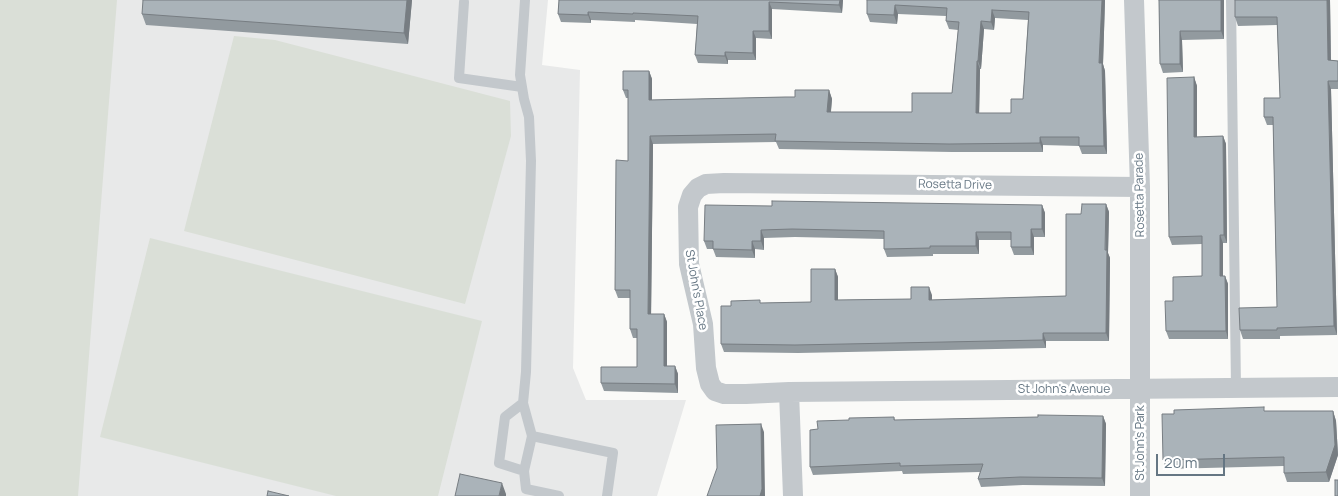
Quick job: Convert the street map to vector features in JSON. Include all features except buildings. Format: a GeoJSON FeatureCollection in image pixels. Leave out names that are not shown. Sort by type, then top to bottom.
{"type":"FeatureCollection","features":[{"type":"Feature","properties":{"kind":"street","name":"Rosetta Parade"},"geometry":{"type":"LineString","coordinates":[[1134,0],[1140,187],[1141,390]]}},
{"type":"Feature","properties":{"kind":"street","name":"St John's Place"},"geometry":{"type":"LineString","coordinates":[[770,184],[706,184],[698,188],[692,195],[688,207],[689,264],[703,324],[706,368],[710,384],[715,391],[724,394],[789,392]]}},
{"type":"Feature","properties":{"kind":"street","name":"Rosetta Drive"},"geometry":{"type":"LineString","coordinates":[[770,184],[1140,187]]}},
{"type":"Feature","properties":{"kind":"street","name":"St John's Avenue"},"geometry":{"type":"LineString","coordinates":[[789,392],[1338,387]]}},
{"type":"Feature","properties":{"kind":"street","name":"St John's Park"},"geometry":{"type":"LineString","coordinates":[[1140,496],[1141,390]]}},
{"type":"Feature","properties":{"kind":"street"},"geometry":{"type":"LineString","coordinates":[[789,392],[793,496]]}},
{"type":"Feature","properties":{"kind":"lane"},"geometry":{"type":"LineString","coordinates":[[525,0],[520,75],[528,117],[531,161],[526,372],[523,403],[532,436],[524,472],[526,489],[560,496]]}},
{"type":"Feature","properties":{"kind":"lane"},"geometry":{"type":"LineString","coordinates":[[1231,0],[1236,388]]}},
{"type":"Feature","properties":{"kind":"lane"},"geometry":{"type":"LineString","coordinates":[[464,2],[459,78],[522,87]]}},
{"type":"Feature","properties":{"kind":"lane"},"geometry":{"type":"LineString","coordinates":[[523,403],[505,417],[500,463],[524,472]]}},
{"type":"Feature","properties":{"kind":"lane"},"geometry":{"type":"LineString","coordinates":[[532,436],[613,453],[606,496]]}},
{"type":"Feature","properties":{"kind":"shaded area"},"geometry":{"type":"Polygon","coordinates":[[[0,0],[548,0],[542,65],[580,70],[573,368],[586,400],[686,400],[657,496],[0,496],[0,0]]]}},
{"type":"Feature","properties":{"kind":"shaded area"},"geometry":{"type":"Polygon","coordinates":[[[0,0],[117,0],[78,496],[0,496],[0,0]]]}},
{"type":"Feature","properties":{"kind":"shaded area"},"geometry":{"type":"Polygon","coordinates":[[[234,36],[275,40],[510,101],[511,136],[465,304],[184,231],[234,36]]]}},
{"type":"Feature","properties":{"kind":"shaded area"},"geometry":{"type":"Polygon","coordinates":[[[150,238],[482,321],[438,496],[336,496],[100,437],[150,238]]]}}]}
